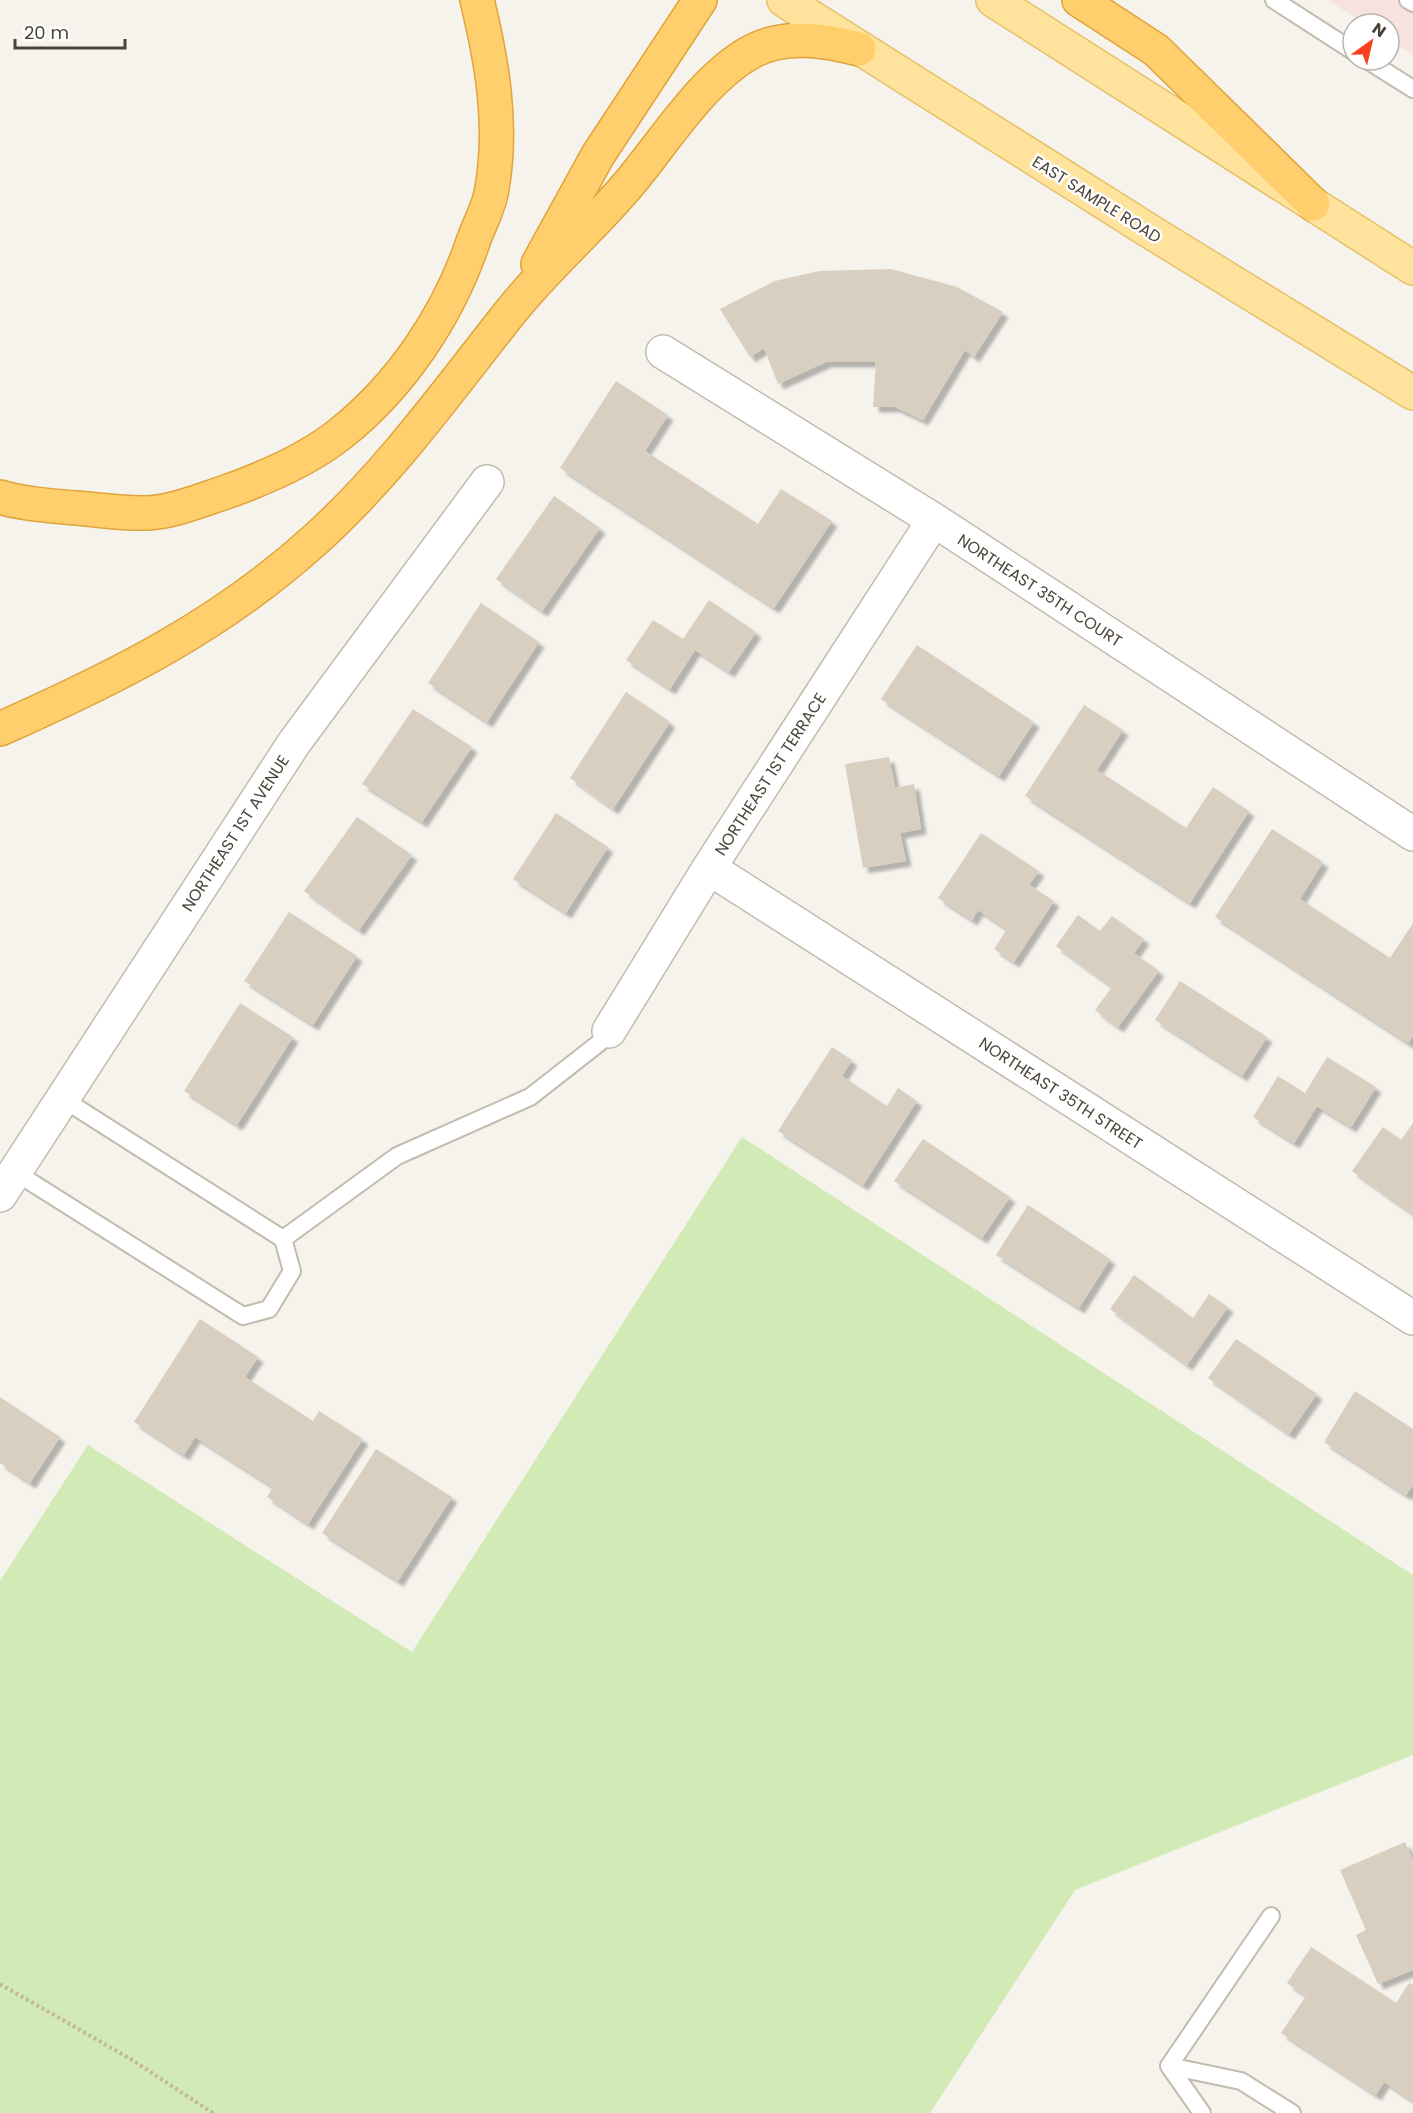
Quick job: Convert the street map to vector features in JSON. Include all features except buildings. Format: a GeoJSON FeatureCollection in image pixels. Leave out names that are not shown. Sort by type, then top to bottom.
{"type":"FeatureCollection","features":[{"type":"Feature","properties":{"kind":"highway"},"geometry":{"type":"LineString","coordinates":[[0,497],[58,506],[149,513],[186,505],[257,480],[304,457],[338,436],[393,384],[443,311],[463,274],[492,190],[496,144],[493,69],[477,0]]}},
{"type":"Feature","properties":{"kind":"highway"},"geometry":{"type":"LineString","coordinates":[[514,308],[598,155],[700,0]]}},
{"type":"Feature","properties":{"kind":"highway"},"geometry":{"type":"LineString","coordinates":[[1079,0],[1156,50],[1313,204]]}},
{"type":"Feature","properties":{"kind":"highway"},"geometry":{"type":"LineString","coordinates":[[0,729],[108,680],[171,646],[229,610],[275,574],[382,475],[446,397],[514,308],[631,182],[712,84],[737,63],[758,49],[793,41],[812,40],[859,49]]}},
{"type":"Feature","properties":{"kind":"main road","name":"EAST SAMPLE ROAD"},"geometry":{"type":"LineString","coordinates":[[784,0],[859,49],[1413,393]]}},
{"type":"Feature","properties":{"kind":"main road"},"geometry":{"type":"LineString","coordinates":[[993,0],[1413,268]]}},
{"type":"Feature","properties":{"kind":"street","name":"NORTHEAST 35TH COURT"},"geometry":{"type":"LineString","coordinates":[[663,352],[934,520],[1413,834]]}},
{"type":"Feature","properties":{"kind":"street","name":"NORTHEAST 1ST AVENUE"},"geometry":{"type":"LineString","coordinates":[[7,1184],[294,743],[487,482]]}},
{"type":"Feature","properties":{"kind":"street","name":"NORTHEAST 1ST TERRACE"},"geometry":{"type":"LineString","coordinates":[[609,1031],[709,868],[934,520]]}},
{"type":"Feature","properties":{"kind":"street","name":"NORTHEAST 35TH STREET"},"geometry":{"type":"LineString","coordinates":[[709,868],[1413,1318]]}},
{"type":"Feature","properties":{"kind":"lane"},"geometry":{"type":"LineString","coordinates":[[1274,0],[1341,43]]}},
{"type":"Feature","properties":{"kind":"lane"},"geometry":{"type":"LineString","coordinates":[[1408,0],[1413,3]]}},
{"type":"Feature","properties":{"kind":"lane"},"geometry":{"type":"LineString","coordinates":[[1386,72],[1413,89]]}},
{"type":"Feature","properties":{"kind":"lane"},"geometry":{"type":"LineString","coordinates":[[282,1239],[397,1155],[530,1097],[599,1043],[609,1031]]}},
{"type":"Feature","properties":{"kind":"lane"},"geometry":{"type":"LineString","coordinates":[[7,1184],[243,1316],[269,1309],[292,1271],[282,1239],[63,1100]]}},
{"type":"Feature","properties":{"kind":"lane"},"geometry":{"type":"LineString","coordinates":[[1169,2066],[1271,1916]]}},
{"type":"Feature","properties":{"kind":"lane"},"geometry":{"type":"LineString","coordinates":[[1169,2066],[1202,2113]]}},
{"type":"Feature","properties":{"kind":"lane"},"geometry":{"type":"LineString","coordinates":[[1169,2066],[1241,2081],[1292,2113]]}},
{"type":"Feature","properties":{"kind":"path"},"geometry":{"type":"LineString","coordinates":[[0,1984],[129,2058],[213,2113]]}},
{"type":"Feature","properties":{"kind":"shaded area"},"geometry":{"type":"Polygon","coordinates":[[[1328,0],[1413,0],[1413,55],[1401,47],[1401,12],[1346,12],[1328,0]]]}},
{"type":"Feature","properties":{"kind":"green space"},"geometry":{"type":"Polygon","coordinates":[[[742,1137],[1413,1575],[1413,1755],[1075,1890],[930,2113],[0,2113],[0,1581],[88,1445],[412,1652],[742,1137]]]}}]}
